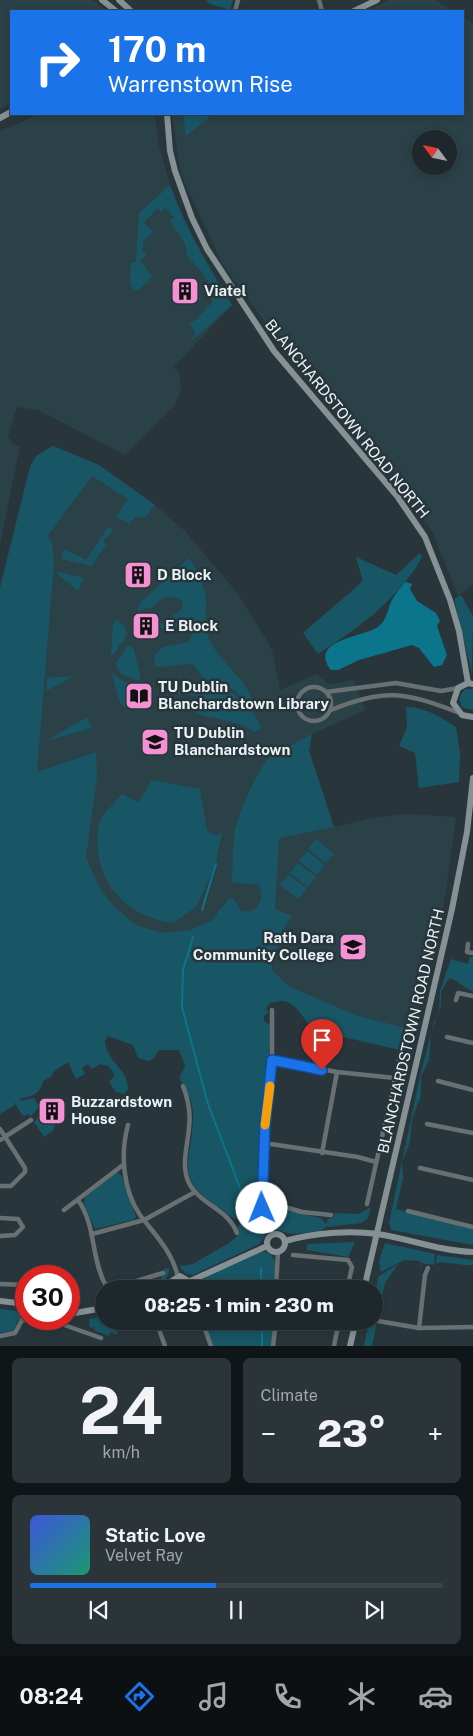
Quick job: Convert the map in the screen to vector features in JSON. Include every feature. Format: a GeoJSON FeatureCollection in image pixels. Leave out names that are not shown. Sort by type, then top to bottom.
{"type":"FeatureCollection","features":[{"type":"Feature","properties":{"kind":"main road"},"geometry":{"type":"LineString","coordinates":[[102,0],[115,10]]}},
{"type":"Feature","properties":{"kind":"main road"},"geometry":{"type":"LineString","coordinates":[[119,0],[130,10]]}},
{"type":"Feature","properties":{"kind":"main road"},"geometry":{"type":"LineString","coordinates":[[356,10],[378,0]]}},
{"type":"Feature","properties":{"kind":"main road","name":"BLANCHARDSTOWN ROAD NORTH"},"geometry":{"type":"LineString","coordinates":[[163,115],[175,171],[192,218],[207,248],[239,301],[274,351],[397,496],[424,537],[450,600],[470,683]]}},
{"type":"Feature","properties":{"kind":"main road","name":"BLANCHARDSTOWN ROAD NORTH"},"geometry":{"type":"LineString","coordinates":[[166,122],[167,115]]}},
{"type":"Feature","properties":{"kind":"main road"},"geometry":{"type":"LineString","coordinates":[[470,683],[458,688],[453,703],[457,712],[467,717],[473,717],[473,723]]}},
{"type":"Feature","properties":{"kind":"main road","name":"BLANCHARDSTOWN ROAD NORTH"},"geometry":{"type":"LineString","coordinates":[[366,1280],[452,908],[467,832],[473,778]]}},
{"type":"Feature","properties":{"kind":"main road"},"geometry":{"type":"LineString","coordinates":[[273,1234],[282,1236],[285,1241],[283,1249],[278,1252],[272,1252],[267,1246],[267,1240],[273,1234]]}},
{"type":"Feature","properties":{"kind":"main road"},"geometry":{"type":"LineString","coordinates":[[285,1241],[325,1234],[377,1234],[454,1251],[473,1252]]}},
{"type":"Feature","properties":{"kind":"main road"},"geometry":{"type":"LineString","coordinates":[[198,1280],[267,1246]]}},
{"type":"Feature","properties":{"kind":"main road"},"geometry":{"type":"LineString","coordinates":[[174,1280],[178,1277],[185,1278],[186,1280]]}},
{"type":"Feature","properties":{"kind":"main road"},"geometry":{"type":"LineString","coordinates":[[0,1301],[15,1303]]}},
{"type":"Feature","properties":{"kind":"main road"},"geometry":{"type":"LineString","coordinates":[[80,1312],[95,1310]]}},
{"type":"Feature","properties":{"kind":"main road"},"geometry":{"type":"LineString","coordinates":[[350,1346],[354,1330]]}},
{"type":"Feature","properties":{"kind":"street"},"geometry":{"type":"LineString","coordinates":[[457,712],[416,697],[391,694],[364,697],[331,710],[326,717],[316,722],[305,719],[298,710],[297,700],[303,691],[313,687],[326,692],[396,683],[441,691],[458,688]]}},
{"type":"Feature","properties":{"kind":"street"},"geometry":{"type":"LineString","coordinates":[[326,692],[331,702],[331,710]]}},
{"type":"Feature","properties":{"kind":"street"},"geometry":{"type":"LineString","coordinates":[[468,944],[467,952],[473,954]]}},
{"type":"Feature","properties":{"kind":"street"},"geometry":{"type":"LineString","coordinates":[[456,1000],[458,993],[473,996]]}},
{"type":"Feature","properties":{"kind":"street"},"geometry":{"type":"LineString","coordinates":[[272,1010],[272,1060],[261,1200],[264,1214],[273,1234]]}},
{"type":"Feature","properties":{"kind":"street"},"geometry":{"type":"LineString","coordinates":[[448,1037],[473,1043]]}},
{"type":"Feature","properties":{"kind":"street"},"geometry":{"type":"LineString","coordinates":[[367,1204],[400,1056]]}},
{"type":"Feature","properties":{"kind":"street"},"geometry":{"type":"LineString","coordinates":[[272,1060],[337,1072],[395,1078]]}},
{"type":"Feature","properties":{"kind":"street"},"geometry":{"type":"LineString","coordinates":[[322,1152],[337,1072]]}},
{"type":"Feature","properties":{"kind":"street"},"geometry":{"type":"LineString","coordinates":[[438,1081],[473,1090]]}},
{"type":"Feature","properties":{"kind":"street"},"geometry":{"type":"LineString","coordinates":[[183,1086],[190,1118],[185,1168],[195,1192],[229,1217],[237,1233]]}},
{"type":"Feature","properties":{"kind":"street"},"geometry":{"type":"LineString","coordinates":[[0,1140],[30,1120]]}},
{"type":"Feature","properties":{"kind":"street"},"geometry":{"type":"LineString","coordinates":[[427,1124],[473,1134]]}},
{"type":"Feature","properties":{"kind":"street"},"geometry":{"type":"LineString","coordinates":[[128,1125],[124,1165],[131,1198],[144,1220],[170,1254],[178,1277]]}},
{"type":"Feature","properties":{"kind":"street"},"geometry":{"type":"LineString","coordinates":[[0,1129],[25,1166],[25,1172],[11,1186],[0,1186]]}},
{"type":"Feature","properties":{"kind":"street"},"geometry":{"type":"LineString","coordinates":[[264,1143],[358,1157],[376,1162]]}},
{"type":"Feature","properties":{"kind":"street"},"geometry":{"type":"LineString","coordinates":[[64,1210],[124,1165]]}},
{"type":"Feature","properties":{"kind":"street"},"geometry":{"type":"LineString","coordinates":[[420,1168],[473,1180]]}},
{"type":"Feature","properties":{"kind":"street"},"geometry":{"type":"LineString","coordinates":[[92,1234],[144,1220],[195,1192]]}},
{"type":"Feature","properties":{"kind":"street"},"geometry":{"type":"LineString","coordinates":[[78,1200],[86,1214],[97,1261],[108,1286],[117,1287],[163,1273]]}},
{"type":"Feature","properties":{"kind":"street"},"geometry":{"type":"LineString","coordinates":[[261,1200],[302,1212],[331,1215]]}},
{"type":"Feature","properties":{"kind":"street"},"geometry":{"type":"LineString","coordinates":[[408,1210],[473,1227]]}},
{"type":"Feature","properties":{"kind":"street"},"geometry":{"type":"LineString","coordinates":[[0,1218],[18,1219],[23,1227],[15,1235],[0,1236]]}},
{"type":"Feature","properties":{"kind":"street"},"geometry":{"type":"LineString","coordinates":[[276,1280],[278,1252]]}},
{"type":"Feature","properties":{"kind":"street"},"geometry":{"type":"LineString","coordinates":[[293,1255],[348,1260],[352,1267],[349,1280]]}},
{"type":"Feature","properties":{"kind":"street"},"geometry":{"type":"LineString","coordinates":[[419,1328],[425,1275],[428,1268]]}},
{"type":"Feature","properties":{"kind":"street"},"geometry":{"type":"LineString","coordinates":[[0,1284],[15,1285]]}},
{"type":"Feature","properties":{"kind":"street"},"geometry":{"type":"LineString","coordinates":[[0,1336],[15,1332],[22,1320],[47,1320],[101,1338]]}},
{"type":"Feature","properties":{"kind":"street"},"geometry":{"type":"LineString","coordinates":[[383,1322],[419,1328],[473,1328]]}},
{"type":"Feature","properties":{"kind":"street"},"geometry":{"type":"LineString","coordinates":[[159,1330],[165,1346]]}},
{"type":"Feature","properties":{"kind":"street"},"geometry":{"type":"LineString","coordinates":[[205,1330],[210,1346]]}},
{"type":"Feature","properties":{"kind":"street"},"geometry":{"type":"LineString","coordinates":[[273,1346],[275,1330]]}},
{"type":"Feature","properties":{"kind":"street"},"geometry":{"type":"LineString","coordinates":[[334,1346],[337,1330]]}},
{"type":"Feature","properties":{"kind":"shaded area"},"geometry":{"type":"Polygon","coordinates":[[[0,0],[92,0],[105,10],[10,10],[10,104],[0,109],[0,0]]]}},
{"type":"Feature","properties":{"kind":"shaded area"},"geometry":{"type":"Polygon","coordinates":[[[206,0],[233,0],[230,10],[210,4],[206,0]]]}},
{"type":"Feature","properties":{"kind":"shaded area"},"geometry":{"type":"Polygon","coordinates":[[[389,0],[435,0],[451,10],[368,10],[389,0]]]}},
{"type":"Feature","properties":{"kind":"shaded area"},"geometry":{"type":"Polygon","coordinates":[[[464,18],[473,24],[473,584],[458,596],[432,531],[365,442],[300,370],[223,265],[181,175],[172,115],[464,115],[464,18]]]}},
{"type":"Feature","properties":{"kind":"shaded area"},"geometry":{"type":"Polygon","coordinates":[[[38,115],[154,115],[156,120],[158,142],[170,185],[184,222],[232,305],[174,367],[180,375],[181,390],[176,403],[125,455],[38,410],[17,407],[8,436],[13,444],[20,447],[0,544],[0,131],[38,115]]]}},
{"type":"Feature","properties":{"kind":"shaded area"},"geometry":{"type":"Polygon","coordinates":[[[183,115],[212,115],[186,136],[183,115]]]}},
{"type":"Feature","properties":{"kind":"shaded area"},"geometry":{"type":"Polygon","coordinates":[[[170,185],[198,247],[232,305],[190,342],[195,333],[190,323],[197,319],[213,301],[206,293],[211,286],[202,272],[187,256],[185,243],[170,221],[174,217],[165,208],[161,212],[158,208],[144,222],[153,232],[142,242],[145,245],[141,249],[147,255],[140,261],[153,277],[138,290],[134,291],[130,284],[131,263],[136,262],[139,213],[170,185]]]}},
{"type":"Feature","properties":{"kind":"shaded area","name":"TU Dublin Blanchardstown"},"geometry":{"type":"Polygon","coordinates":[[[53,446],[99,465],[155,505],[185,531],[238,594],[272,649],[280,690],[317,674],[330,685],[354,680],[365,710],[312,734],[309,750],[334,827],[371,818],[409,814],[456,817],[446,893],[410,1050],[319,1029],[272,974],[275,921],[0,1041],[0,587],[30,467],[36,456],[53,446]]]}},
{"type":"Feature","properties":{"kind":"shaded area"},"geometry":{"type":"Polygon","coordinates":[[[53,446],[99,465],[155,505],[145,518],[137,516],[129,524],[116,517],[128,499],[92,476],[47,537],[52,543],[54,563],[37,772],[96,752],[97,777],[86,857],[98,885],[114,907],[138,926],[162,933],[191,930],[212,920],[229,898],[234,899],[241,911],[256,908],[259,905],[261,896],[259,885],[232,882],[234,835],[237,823],[245,799],[271,754],[279,745],[283,750],[312,734],[309,751],[334,827],[279,838],[275,909],[292,916],[283,930],[277,949],[273,950],[272,970],[293,988],[358,1016],[409,1029],[404,1051],[313,1030],[296,1008],[290,1004],[284,1001],[277,1001],[269,1004],[266,1009],[269,1012],[264,1016],[264,1021],[270,1025],[270,1042],[257,1195],[265,1236],[259,1244],[193,1275],[186,1274],[179,1266],[193,1264],[229,1243],[240,1234],[237,1227],[241,1223],[240,1220],[232,1218],[205,1197],[195,1186],[190,1176],[188,1167],[193,1108],[179,1078],[185,1066],[179,1050],[159,1050],[153,1059],[148,1061],[138,1058],[133,1045],[108,1036],[105,1041],[106,1048],[127,1082],[128,1089],[124,1094],[116,1092],[109,1082],[115,1075],[108,1066],[100,1064],[92,1069],[88,1064],[82,1068],[85,1074],[76,1079],[68,1062],[54,1071],[51,1077],[43,1081],[35,1094],[20,1098],[21,1101],[34,1098],[39,1107],[30,1117],[29,1114],[23,1116],[10,1096],[15,1105],[0,1114],[0,588],[30,467],[36,456],[53,446]]]}},
{"type":"Feature","properties":{"kind":"shaded area"},"geometry":{"type":"Polygon","coordinates":[[[108,527],[114,530],[103,541],[106,545],[92,566],[61,559],[64,549],[86,560],[108,527]]]}},
{"type":"Feature","properties":{"kind":"shaded area"},"geometry":{"type":"Polygon","coordinates":[[[420,553],[422,557],[401,587],[389,600],[348,634],[318,654],[303,633],[363,581],[356,557],[396,575],[420,553]]]}},
{"type":"Feature","properties":{"kind":"shaded area"},"geometry":{"type":"Polygon","coordinates":[[[189,558],[203,584],[206,601],[206,628],[211,643],[250,693],[253,711],[234,690],[204,679],[193,664],[156,667],[154,656],[163,647],[188,642],[195,630],[192,626],[162,629],[160,625],[182,609],[183,603],[180,599],[166,596],[152,607],[138,611],[139,604],[189,558]]]}},
{"type":"Feature","properties":{"kind":"shaded area"},"geometry":{"type":"Polygon","coordinates":[[[58,572],[84,578],[78,591],[57,574],[58,572]]]}},
{"type":"Feature","properties":{"kind":"shaded area"},"geometry":{"type":"Polygon","coordinates":[[[405,582],[412,584],[410,589],[417,601],[436,613],[440,621],[437,626],[447,655],[442,665],[434,667],[419,648],[412,645],[359,660],[338,670],[331,670],[326,660],[327,652],[332,645],[379,626],[385,618],[391,602],[405,582]]]}},
{"type":"Feature","properties":{"kind":"shaded area"},"geometry":{"type":"Polygon","coordinates":[[[461,595],[473,616],[472,674],[454,599],[461,595]]]}},
{"type":"Feature","properties":{"kind":"shaded area"},"geometry":{"type":"Polygon","coordinates":[[[116,619],[124,625],[127,635],[113,655],[111,654],[113,625],[116,619]]]}},
{"type":"Feature","properties":{"kind":"shaded area"},"geometry":{"type":"Polygon","coordinates":[[[128,645],[133,647],[141,678],[139,681],[121,674],[115,664],[128,645]]]}},
{"type":"Feature","properties":{"kind":"shaded area"},"geometry":{"type":"Polygon","coordinates":[[[115,674],[120,679],[137,688],[142,705],[133,709],[123,706],[119,700],[112,675],[115,674]]]}},
{"type":"Feature","properties":{"kind":"shaded area"},"geometry":{"type":"Polygon","coordinates":[[[74,676],[46,691],[47,678],[74,676]]]}},
{"type":"Feature","properties":{"kind":"shaded area"},"geometry":{"type":"Polygon","coordinates":[[[199,682],[218,686],[237,696],[258,720],[261,729],[254,732],[240,724],[196,714],[201,700],[196,696],[178,694],[177,690],[180,687],[199,682]]]}},
{"type":"Feature","properties":{"kind":"shaded area"},"geometry":{"type":"Polygon","coordinates":[[[466,689],[473,689],[473,710],[463,708],[460,703],[461,695],[466,689]]]}},
{"type":"Feature","properties":{"kind":"shaded area"},"geometry":{"type":"Polygon","coordinates":[[[406,707],[419,708],[439,716],[456,727],[460,754],[459,782],[419,788],[415,753],[399,746],[407,727],[406,707]]]}},
{"type":"Feature","properties":{"kind":"shaded area"},"geometry":{"type":"Polygon","coordinates":[[[87,717],[92,728],[46,741],[87,717]]]}},
{"type":"Feature","properties":{"kind":"shaded area"},"geometry":{"type":"Polygon","coordinates":[[[152,780],[200,789],[207,830],[216,836],[222,832],[215,867],[196,907],[173,923],[146,915],[133,909],[123,901],[106,880],[98,852],[98,828],[104,814],[122,794],[139,802],[152,780]]]}},
{"type":"Feature","properties":{"kind":"shaded area"},"geometry":{"type":"Polygon","coordinates":[[[316,839],[334,854],[326,863],[308,849],[316,839]]]}},
{"type":"Feature","properties":{"kind":"shaded area"},"geometry":{"type":"Polygon","coordinates":[[[307,851],[325,865],[317,875],[299,861],[307,851]]]}},
{"type":"Feature","properties":{"kind":"shaded area"},"geometry":{"type":"Polygon","coordinates":[[[298,863],[316,877],[308,887],[290,873],[298,863]]]}},
{"type":"Feature","properties":{"kind":"shaded area"},"geometry":{"type":"Polygon","coordinates":[[[288,875],[307,888],[299,899],[280,885],[288,875]]]}},
{"type":"Feature","properties":{"kind":"shaded area"},"geometry":{"type":"Polygon","coordinates":[[[470,957],[473,957],[473,991],[456,980],[449,978],[441,992],[439,1011],[440,991],[451,959],[468,964],[470,957]]]}},
{"type":"Feature","properties":{"kind":"shaded area"},"geometry":{"type":"Polygon","coordinates":[[[431,1034],[429,1060],[421,1076],[421,1096],[412,1119],[410,1142],[402,1162],[403,1178],[396,1209],[473,1229],[473,1245],[391,1230],[389,1223],[420,1076],[431,1034]]]}},
{"type":"Feature","properties":{"kind":"shaded area"},"geometry":{"type":"Polygon","coordinates":[[[42,1113],[47,1118],[55,1121],[54,1130],[44,1137],[34,1122],[42,1113]]]}},
{"type":"Feature","properties":{"kind":"shaded area"},"geometry":{"type":"Polygon","coordinates":[[[117,1172],[122,1176],[136,1217],[133,1220],[95,1229],[84,1204],[85,1197],[117,1172]]]}},
{"type":"Feature","properties":{"kind":"shaded area"},"geometry":{"type":"Polygon","coordinates":[[[268,1205],[320,1218],[326,1224],[328,1219],[334,1217],[335,1213],[359,1214],[371,1207],[368,1218],[362,1223],[326,1227],[321,1231],[292,1234],[277,1230],[268,1219],[265,1209],[268,1205]]]}},
{"type":"Feature","properties":{"kind":"shaded area"},"geometry":{"type":"Polygon","coordinates":[[[355,1242],[348,1257],[307,1250],[307,1244],[355,1242]]]}},
{"type":"Feature","properties":{"kind":"shaded area"},"geometry":{"type":"Polygon","coordinates":[[[385,1243],[435,1254],[434,1265],[422,1263],[420,1271],[421,1261],[404,1260],[381,1272],[379,1261],[385,1243]]]}},
{"type":"Feature","properties":{"kind":"shaded area"},"geometry":{"type":"Polygon","coordinates":[[[266,1252],[274,1258],[275,1280],[202,1280],[226,1266],[266,1252]]]}},
{"type":"Feature","properties":{"kind":"shaded area"},"geometry":{"type":"Polygon","coordinates":[[[437,1255],[473,1260],[473,1265],[436,1263],[437,1255]]]}},
{"type":"Feature","properties":{"kind":"shaded area"},"geometry":{"type":"Polygon","coordinates":[[[398,1264],[385,1283],[383,1293],[383,1280],[377,1280],[378,1277],[398,1264]]]}},
{"type":"Feature","properties":{"kind":"shaded area"},"geometry":{"type":"Polygon","coordinates":[[[169,1268],[168,1276],[165,1280],[161,1280],[161,1277],[165,1274],[164,1269],[169,1268]]]}},
{"type":"Feature","properties":{"kind":"shaded area"},"geometry":{"type":"Polygon","coordinates":[[[0,1309],[15,1311],[15,1327],[13,1331],[0,1333],[0,1309]]]}},
{"type":"Feature","properties":{"kind":"shaded area"},"geometry":{"type":"Polygon","coordinates":[[[95,1318],[95,1330],[117,1330],[118,1335],[110,1332],[109,1336],[95,1331],[94,1327],[90,1328],[89,1319],[95,1318]]]}},
{"type":"Feature","properties":{"kind":"shaded area"},"geometry":{"type":"Polygon","coordinates":[[[207,1330],[273,1330],[271,1346],[213,1346],[207,1330]]]}},
{"type":"Feature","properties":{"kind":"shaded area"},"geometry":{"type":"Polygon","coordinates":[[[367,1330],[375,1330],[372,1346],[364,1346],[367,1330]]]}},
{"type":"Feature","properties":{"kind":"waterway"},"geometry":{"type":"LineString","coordinates":[[202,910],[216,864]]}},
{"type":"Feature","properties":{"kind":"waterway"},"geometry":{"type":"LineString","coordinates":[[193,937],[183,970],[182,1007],[208,1104],[251,1217]]}},
{"type":"Feature","properties":{"kind":"waterway"},"geometry":{"type":"LineString","coordinates":[[261,1268],[261,1280]]}},
{"type":"Feature","properties":{"kind":"waterway"},"geometry":{"type":"LineString","coordinates":[[262,1330],[262,1346]]}},
{"type":"Feature","properties":{"kind":"slow traffic"},"geometry":{"type":"LineString","coordinates":[[265,1125],[270,1086]]}},
{"type":"Feature","properties":{"kind":"place","name":"Viatel"},"geometry":{"type":"Point","coordinates":[185,291]}},
{"type":"Feature","properties":{"kind":"place","name":"D Block"},"geometry":{"type":"Point","coordinates":[138,575]}},
{"type":"Feature","properties":{"kind":"place","name":"E Block"},"geometry":{"type":"Point","coordinates":[146,626]}},
{"type":"Feature","properties":{"kind":"place","name":"TU Dublin Blanchardstown Library"},"geometry":{"type":"Point","coordinates":[139,696]}},
{"type":"Feature","properties":{"kind":"place","name":"TU Dublin Blanchardstown"},"geometry":{"type":"Point","coordinates":[155,742]}},
{"type":"Feature","properties":{"kind":"place","name":"Rath Dara Community College"},"geometry":{"type":"Point","coordinates":[353,947]}},
{"type":"Feature","properties":{"kind":"place","name":"Buzzardstown House"},"geometry":{"type":"Point","coordinates":[52,1111]}},
{"type":"Feature","properties":{"kind":"route"},"geometry":{"type":"LineString","coordinates":[[262,1208],[265,1125],[272,1060],[322,1070]]}}]}
